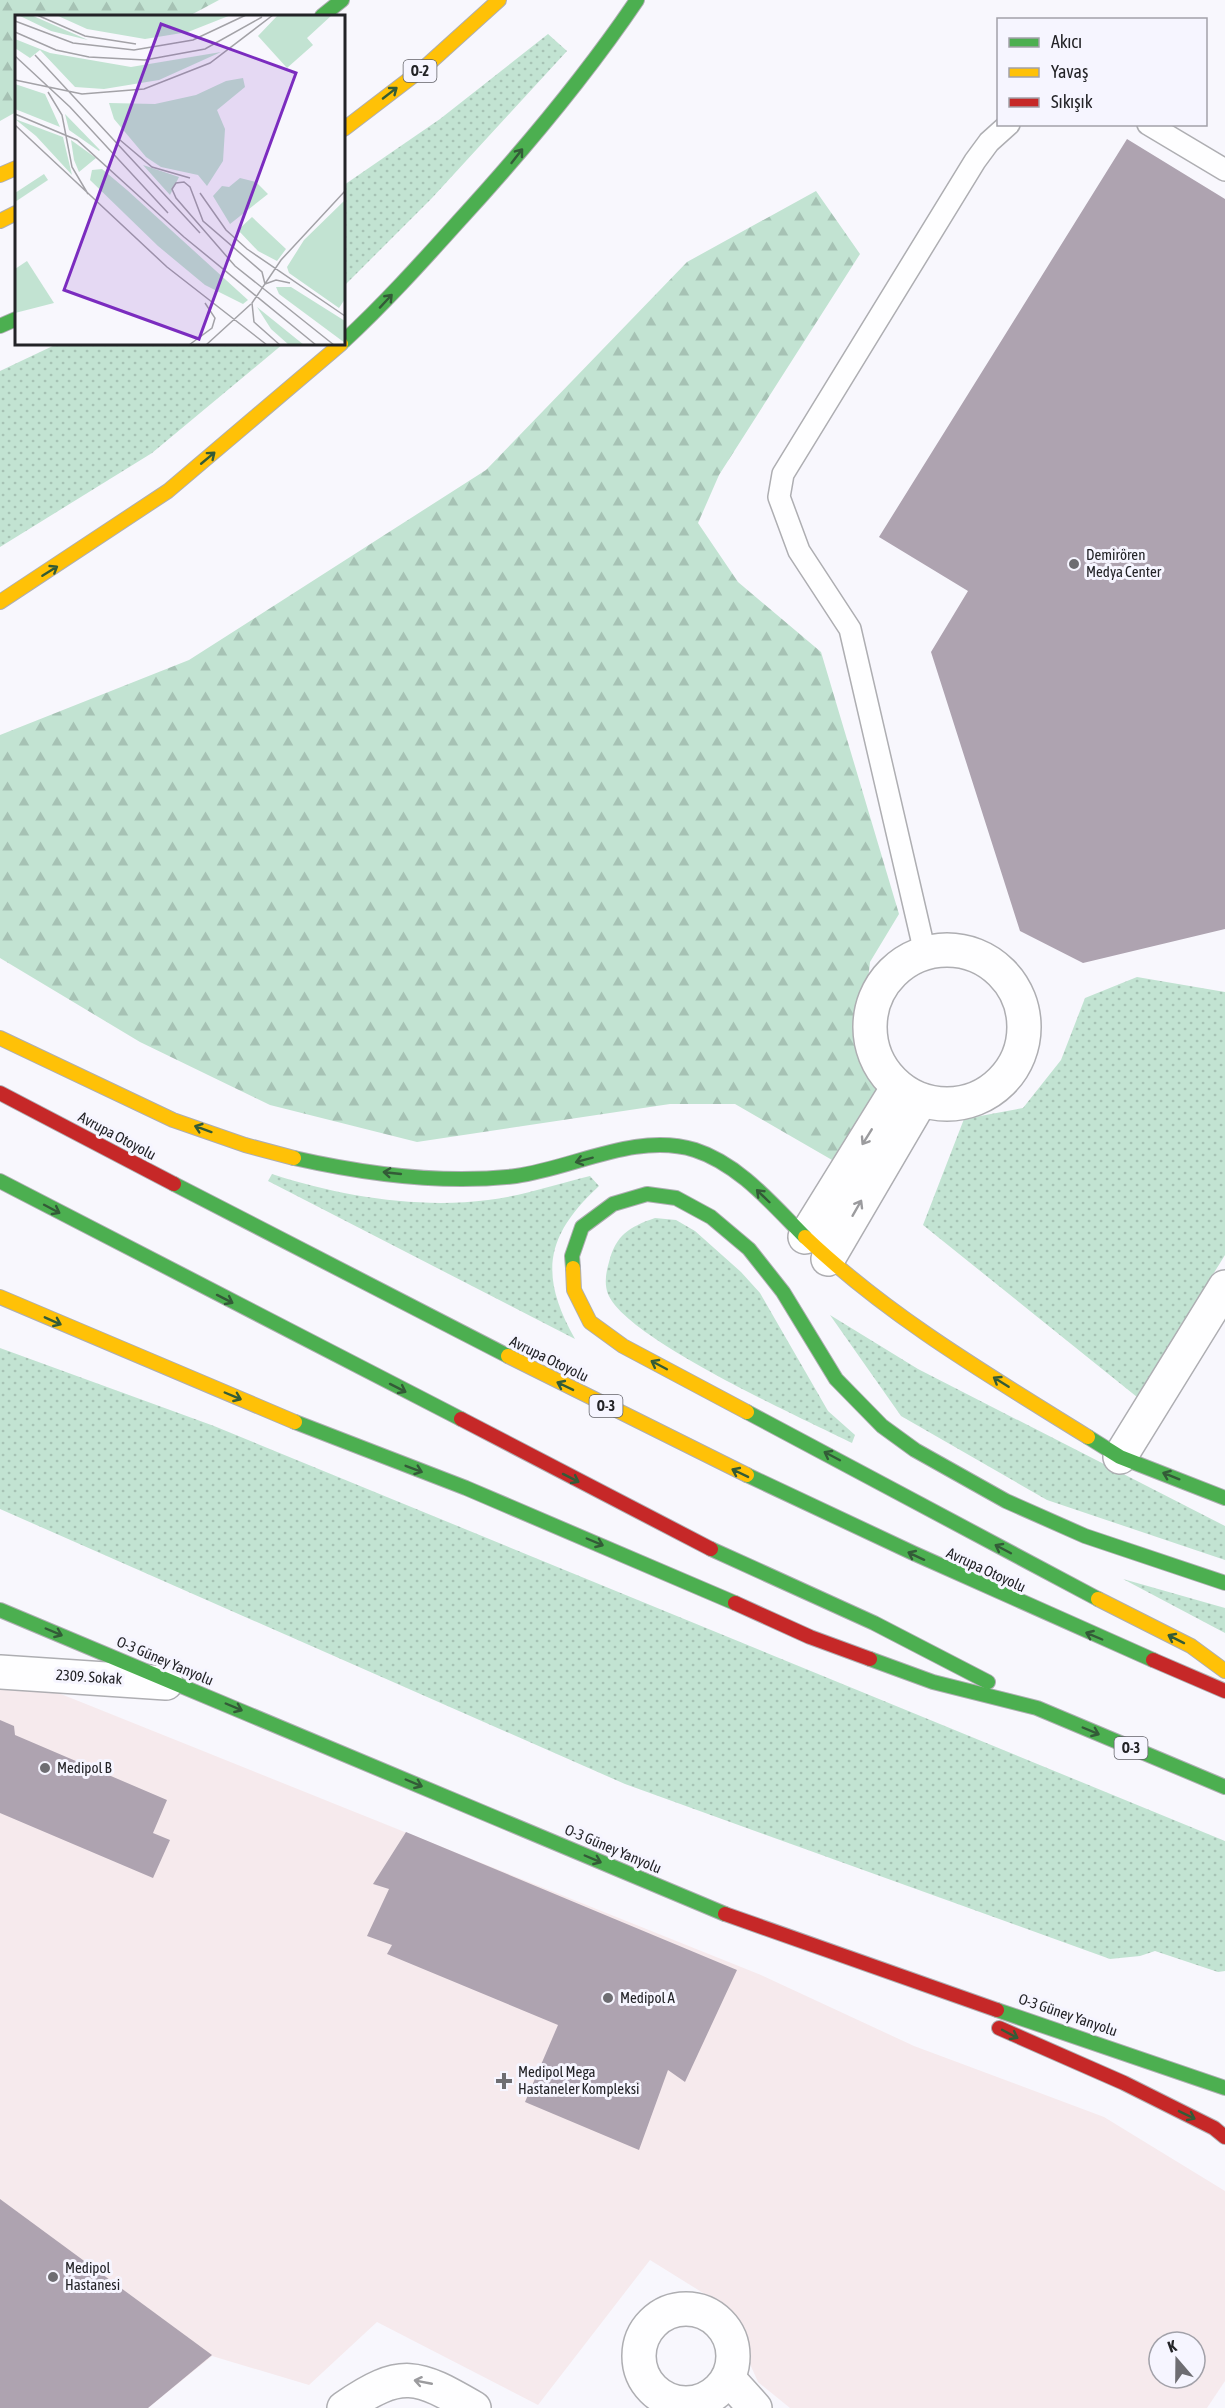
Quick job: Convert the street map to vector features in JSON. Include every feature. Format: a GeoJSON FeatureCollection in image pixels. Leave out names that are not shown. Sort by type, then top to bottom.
{"type":"FeatureCollection","features":[{"type":"Feature","properties":{"kind":"main road"},"geometry":{"type":"LineString","coordinates":[[323,15],[342,0]]}},
{"type":"Feature","properties":{"kind":"main road"},"geometry":{"type":"LineString","coordinates":[[345,339],[372,316],[506,171],[618,29],[637,0]]}},
{"type":"Feature","properties":{"kind":"main road","name":"O-2"},"geometry":{"type":"LineString","coordinates":[[345,128],[425,67],[496,4]]}},
{"type":"Feature","properties":{"kind":"main road"},"geometry":{"type":"LineString","coordinates":[[0,175],[15,168]]}},
{"type":"Feature","properties":{"kind":"main road"},"geometry":{"type":"LineString","coordinates":[[0,221],[15,214]]}},
{"type":"Feature","properties":{"kind":"main road"},"geometry":{"type":"LineString","coordinates":[[0,326],[15,319]]}},
{"type":"Feature","properties":{"kind":"main road"},"geometry":{"type":"LineString","coordinates":[[0,602],[168,491],[338,345]]}},
{"type":"Feature","properties":{"kind":"main road"},"geometry":{"type":"LineString","coordinates":[[0,1038],[153,1111],[291,1158],[344,1168],[466,1181],[540,1172],[644,1148],[677,1146],[713,1158],[754,1187],[816,1248],[931,1339],[1120,1456],[1225,1498]]}},
{"type":"Feature","properties":{"kind":"main road","name":"Avrupa Otoyolu"},"geometry":{"type":"LineString","coordinates":[[0,1093],[457,1332],[800,1502],[1057,1621],[1225,1691]]}},
{"type":"Feature","properties":{"kind":"main road","name":"O-3"},"geometry":{"type":"LineString","coordinates":[[0,1181],[693,1539],[874,1623],[1037,1708],[1225,1787]]}},
{"type":"Feature","properties":{"kind":"main road"},"geometry":{"type":"LineString","coordinates":[[1225,1583],[1085,1536],[1006,1501],[915,1450],[882,1426],[857,1403],[836,1379],[783,1292],[749,1249],[711,1217],[676,1198],[647,1194],[612,1204],[582,1227],[572,1256],[574,1290],[590,1322],[623,1346],[1191,1646],[1225,1671]]}},
{"type":"Feature","properties":{"kind":"main road"},"geometry":{"type":"LineString","coordinates":[[0,1297],[330,1437],[466,1488],[643,1562],[810,1637],[933,1682],[1037,1708]]}},
{"type":"Feature","properties":{"kind":"main road","name":"O-3 Güney Yanyolu"},"geometry":{"type":"LineString","coordinates":[[0,1610],[755,1927],[1225,2088]]}},
{"type":"Feature","properties":{"kind":"main road"},"geometry":{"type":"LineString","coordinates":[[923,1983],[1013,2036],[1124,2084],[1214,2128],[1225,2137]]}},
{"type":"Feature","properties":{"kind":"street"},"geometry":{"type":"LineString","coordinates":[[954,950],[982,957],[1005,975],[1021,1000],[1026,1028],[1019,1057],[1003,1081],[979,1098],[950,1104],[910,1093],[880,1066],[871,1040],[871,1012],[881,986],[900,965],[925,953],[954,950]]}},
{"type":"Feature","properties":{"kind":"street"},"geometry":{"type":"LineString","coordinates":[[816,1248],[910,1093]]}},
{"type":"Feature","properties":{"kind":"street"},"geometry":{"type":"LineString","coordinates":[[1120,1456],[1225,1287]]}},
{"type":"Feature","properties":{"kind":"street","name":"2309. Sokak"},"geometry":{"type":"LineString","coordinates":[[0,1672],[177,1683]]}},
{"type":"Feature","properties":{"kind":"street"},"geometry":{"type":"LineString","coordinates":[[688,2308],[704,2312],[717,2320],[728,2332],[733,2347],[734,2363],[728,2378],[716,2393],[698,2402],[677,2405],[651,2388],[642,2375],[639,2360],[640,2344],[647,2330],[658,2318],[672,2310],[688,2308]]}},
{"type":"Feature","properties":{"kind":"street"},"geometry":{"type":"LineString","coordinates":[[728,2378],[755,2408]]}},
{"type":"Feature","properties":{"kind":"street"},"geometry":{"type":"LineString","coordinates":[[344,2408],[369,2391],[391,2382],[411,2380],[431,2383],[474,2408]]}},
{"type":"Feature","properties":{"kind":"lane"},"geometry":{"type":"LineString","coordinates":[[925,953],[850,629],[799,551],[779,497],[783,474],[975,161],[989,142],[1007,126]]}},
{"type":"Feature","properties":{"kind":"lane"},"geometry":{"type":"LineString","coordinates":[[1151,126],[1225,170]]}},
{"type":"Feature","properties":{"kind":"shaded area","name":"Medipol Mega Hastaneler Kompleksi"},"geometry":{"type":"Polygon","coordinates":[[[36,1684],[761,1975],[914,2046],[1104,2117],[1225,2191],[1225,2381],[1207,2408],[790,2408],[758,2382],[724,2306],[650,2260],[538,2405],[377,2322],[309,2385],[212,2356],[148,2408],[0,2408],[0,1688],[36,1684]]]}},
{"type":"Feature","properties":{"kind":"green space"},"geometry":{"type":"Polygon","coordinates":[[[0,0],[219,0],[191,15],[15,15],[15,113],[0,121],[0,0]]]}},
{"type":"Feature","properties":{"kind":"green space"},"geometry":{"type":"Polygon","coordinates":[[[548,34],[567,51],[432,198],[345,285],[345,184],[440,119],[548,34]]]}},
{"type":"Feature","properties":{"kind":"green space"},"geometry":{"type":"Polygon","coordinates":[[[816,191],[860,254],[719,475],[698,523],[738,582],[821,652],[899,914],[870,962],[863,1027],[881,1086],[839,1164],[735,1104],[670,1104],[417,1142],[270,1105],[140,1042],[0,958],[0,735],[189,660],[486,470],[687,262],[816,191]]]}},
{"type":"Feature","properties":{"kind":"green space"},"geometry":{"type":"Polygon","coordinates":[[[55,345],[282,345],[152,453],[0,547],[0,371],[55,345]]]}},
{"type":"Feature","properties":{"kind":"green space"},"geometry":{"type":"Polygon","coordinates":[[[1137,977],[1225,992],[1225,1255],[1137,1397],[923,1225],[964,1119],[1023,1108],[1061,1060],[1085,998],[1137,977]]]}},
{"type":"Feature","properties":{"kind":"green space"},"geometry":{"type":"Polygon","coordinates":[[[272,1174],[351,1194],[379,1199],[434,1203],[501,1198],[590,1176],[599,1186],[567,1222],[553,1257],[556,1295],[563,1316],[575,1339],[268,1181],[272,1174]]]}},
{"type":"Feature","properties":{"kind":"green space"},"geometry":{"type":"Polygon","coordinates":[[[655,1218],[676,1220],[695,1231],[741,1272],[760,1293],[828,1411],[855,1435],[852,1443],[718,1376],[647,1333],[622,1312],[608,1294],[606,1286],[607,1270],[612,1253],[615,1245],[625,1233],[655,1218]]]}},
{"type":"Feature","properties":{"kind":"green space"},"geometry":{"type":"Polygon","coordinates":[[[830,1315],[918,1369],[1225,1526],[1225,1560],[1047,1500],[901,1416],[830,1315]]]}},
{"type":"Feature","properties":{"kind":"green space"},"geometry":{"type":"Polygon","coordinates":[[[0,1348],[214,1426],[1225,1841],[1225,1971],[1218,1972],[1155,1951],[1140,1956],[1110,1959],[625,1784],[0,1509],[0,1348]]]}},
{"type":"Feature","properties":{"kind":"green space"},"geometry":{"type":"Polygon","coordinates":[[[1123,1579],[1225,1608],[1225,1633],[1123,1579]]]}},
{"type":"Feature","properties":{"kind":"building","name":"Demirören Medya Center"},"geometry":{"type":"Polygon","coordinates":[[[1127,139],[1225,199],[1225,929],[1083,963],[1020,931],[931,652],[968,591],[879,537],[1127,139]]]}},
{"type":"Feature","properties":{"kind":"building","name":"Medipol B"},"geometry":{"type":"Polygon","coordinates":[[[0,1720],[14,1726],[15,1735],[167,1800],[153,1833],[170,1840],[153,1878],[0,1813],[0,1720]]]}},
{"type":"Feature","properties":{"kind":"building","name":"Medipol A"},"geometry":{"type":"Polygon","coordinates":[[[406,1832],[737,1970],[685,2082],[668,2070],[639,2150],[525,2102],[558,2025],[387,1954],[392,1945],[367,1936],[389,1889],[373,1884],[406,1832]]]}},
{"type":"Feature","properties":{"kind":"building","name":"Medipol Hastanesi"},"geometry":{"type":"Polygon","coordinates":[[[0,2199],[212,2355],[148,2408],[0,2408],[0,2199]]]}},
{"type":"Feature","properties":{"kind":"traffic: fast"},"geometry":{"type":"LineString","coordinates":[[323,15],[342,0]]}},
{"type":"Feature","properties":{"kind":"traffic: fast"},"geometry":{"type":"LineString","coordinates":[[345,340],[416,268],[528,142],[595,59],[637,0]]}},
{"type":"Feature","properties":{"kind":"traffic: fast"},"geometry":{"type":"LineString","coordinates":[[0,326],[15,319]]}},
{"type":"Feature","properties":{"kind":"traffic: fast"},"geometry":{"type":"LineString","coordinates":[[294,1158],[376,1173],[460,1179],[516,1176],[628,1148],[650,1145],[673,1146],[711,1156],[741,1175],[805,1237]]}},
{"type":"Feature","properties":{"kind":"traffic: fast"},"geometry":{"type":"LineString","coordinates":[[0,1181],[461,1419]]}},
{"type":"Feature","properties":{"kind":"traffic: fast"},"geometry":{"type":"LineString","coordinates":[[174,1184],[508,1356]]}},
{"type":"Feature","properties":{"kind":"traffic: fast"},"geometry":{"type":"LineString","coordinates":[[573,1268],[572,1256],[582,1227],[613,1204],[647,1194],[676,1198],[711,1217],[749,1249],[783,1292],[836,1379],[882,1426],[915,1450],[1006,1501],[1085,1536],[1225,1583]]}},
{"type":"Feature","properties":{"kind":"traffic: fast"},"geometry":{"type":"LineString","coordinates":[[747,1412],[1098,1599]]}},
{"type":"Feature","properties":{"kind":"traffic: fast"},"geometry":{"type":"LineString","coordinates":[[295,1422],[466,1488],[735,1603]]}},
{"type":"Feature","properties":{"kind":"traffic: fast"},"geometry":{"type":"LineString","coordinates":[[1088,1437],[1120,1457],[1225,1498]]}},
{"type":"Feature","properties":{"kind":"traffic: fast"},"geometry":{"type":"LineString","coordinates":[[747,1475],[913,1553],[1153,1660]]}},
{"type":"Feature","properties":{"kind":"traffic: fast"},"geometry":{"type":"LineString","coordinates":[[711,1549],[874,1623],[988,1682]]}},
{"type":"Feature","properties":{"kind":"traffic: fast"},"geometry":{"type":"LineString","coordinates":[[0,1610],[725,1914]]}},
{"type":"Feature","properties":{"kind":"traffic: fast"},"geometry":{"type":"LineString","coordinates":[[870,1659],[933,1682],[1037,1708],[1225,1787]]}},
{"type":"Feature","properties":{"kind":"traffic: fast"},"geometry":{"type":"LineString","coordinates":[[997,2010],[1225,2088]]}},
{"type":"Feature","properties":{"kind":"traffic: slow"},"geometry":{"type":"LineString","coordinates":[[345,128],[425,67],[499,0]]}},
{"type":"Feature","properties":{"kind":"traffic: slow"},"geometry":{"type":"LineString","coordinates":[[0,175],[15,168]]}},
{"type":"Feature","properties":{"kind":"traffic: slow"},"geometry":{"type":"LineString","coordinates":[[0,221],[15,214]]}},
{"type":"Feature","properties":{"kind":"traffic: slow"},"geometry":{"type":"LineString","coordinates":[[0,602],[168,491],[340,345]]}},
{"type":"Feature","properties":{"kind":"traffic: slow"},"geometry":{"type":"LineString","coordinates":[[0,1038],[173,1120],[245,1145],[294,1158]]}},
{"type":"Feature","properties":{"kind":"traffic: slow"},"geometry":{"type":"LineString","coordinates":[[805,1237],[871,1293],[941,1344],[1088,1437]]}},
{"type":"Feature","properties":{"kind":"traffic: slow"},"geometry":{"type":"LineString","coordinates":[[573,1268],[574,1290],[590,1322],[623,1346],[747,1412]]}},
{"type":"Feature","properties":{"kind":"traffic: slow"},"geometry":{"type":"LineString","coordinates":[[0,1297],[295,1422]]}},
{"type":"Feature","properties":{"kind":"traffic: slow"},"geometry":{"type":"LineString","coordinates":[[508,1356],[747,1475]]}},
{"type":"Feature","properties":{"kind":"traffic: slow"},"geometry":{"type":"LineString","coordinates":[[1098,1599],[1191,1646],[1225,1671]]}},
{"type":"Feature","properties":{"kind":"traffic: jam"},"geometry":{"type":"LineString","coordinates":[[0,1093],[174,1184]]}},
{"type":"Feature","properties":{"kind":"traffic: jam"},"geometry":{"type":"LineString","coordinates":[[461,1419],[711,1549]]}},
{"type":"Feature","properties":{"kind":"traffic: jam"},"geometry":{"type":"LineString","coordinates":[[735,1603],[810,1637],[870,1659]]}},
{"type":"Feature","properties":{"kind":"traffic: jam"},"geometry":{"type":"LineString","coordinates":[[1153,1660],[1225,1691]]}},
{"type":"Feature","properties":{"kind":"traffic: jam"},"geometry":{"type":"LineString","coordinates":[[725,1914],[997,2010]]}},
{"type":"Feature","properties":{"kind":"traffic: jam"},"geometry":{"type":"LineString","coordinates":[[999,2028],[1124,2083],[1214,2128],[1225,2137]]}},
{"type":"Feature","properties":{"kind":"place","name":"Demirören Medya Center"},"geometry":{"type":"Point","coordinates":[1074,564]}},
{"type":"Feature","properties":{"kind":"place","name":"Medipol B"},"geometry":{"type":"Point","coordinates":[45,1768]}},
{"type":"Feature","properties":{"kind":"place","name":"Medipol A"},"geometry":{"type":"Point","coordinates":[608,1998]}},
{"type":"Feature","properties":{"kind":"place","name":"Medipol Mega Hastaneler Kompleksi"},"geometry":{"type":"Point","coordinates":[504,2081]}},
{"type":"Feature","properties":{"kind":"place","name":"Medipol Hastanesi"},"geometry":{"type":"Point","coordinates":[53,2277]}}]}
